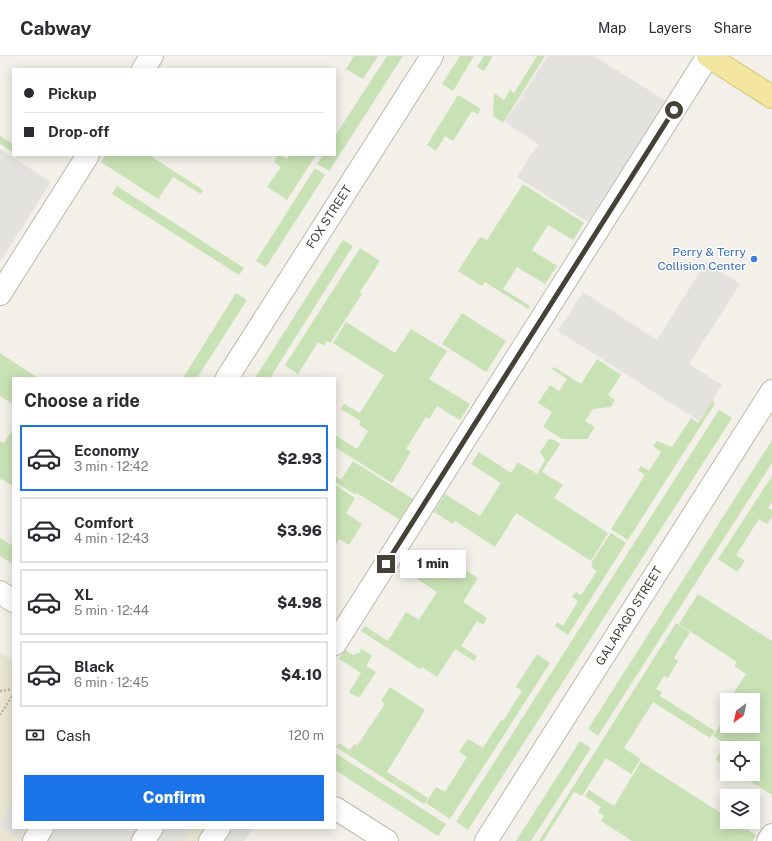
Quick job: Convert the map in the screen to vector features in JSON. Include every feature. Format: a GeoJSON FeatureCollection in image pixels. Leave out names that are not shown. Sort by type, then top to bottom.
{"type":"FeatureCollection","features":[{"type":"Feature","properties":{"kind":"main road"},"geometry":{"type":"LineString","coordinates":[[708,56],[772,97]]}},
{"type":"Feature","properties":{"kind":"street"},"geometry":{"type":"LineString","coordinates":[[144,68],[152,56]]}},
{"type":"Feature","properties":{"kind":"street","name":"FOX STREET"},"geometry":{"type":"LineString","coordinates":[[228,377],[432,56]]}},
{"type":"Feature","properties":{"kind":"street"},"geometry":{"type":"LineString","coordinates":[[336,642],[708,56]]}},
{"type":"Feature","properties":{"kind":"street"},"geometry":{"type":"LineString","coordinates":[[0,294],[87,156]]}},
{"type":"Feature","properties":{"kind":"street","name":"GALAPAGO STREET"},"geometry":{"type":"LineString","coordinates":[[486,841],[772,391]]}},
{"type":"Feature","properties":{"kind":"street"},"geometry":{"type":"LineString","coordinates":[[0,592],[12,600]]}},
{"type":"Feature","properties":{"kind":"street"},"geometry":{"type":"LineString","coordinates":[[336,809],[387,841]]}},
{"type":"Feature","properties":{"kind":"street"},"geometry":{"type":"LineString","coordinates":[[34,841],[41,829]]}},
{"type":"Feature","properties":{"kind":"street"},"geometry":{"type":"LineString","coordinates":[[144,841],[151,829]]}},
{"type":"Feature","properties":{"kind":"street"},"geometry":{"type":"LineString","coordinates":[[210,841],[218,829]]}},
{"type":"Feature","properties":{"kind":"street"},"geometry":{"type":"LineString","coordinates":[[768,841],[772,835]]}},
{"type":"Feature","properties":{"kind":"path"},"geometry":{"type":"LineString","coordinates":[[0,691],[12,689]]}},
{"type":"Feature","properties":{"kind":"path"},"geometry":{"type":"LineString","coordinates":[[0,715],[12,697]]}},
{"type":"Feature","properties":{"kind":"shaded area"},"geometry":{"type":"Polygon","coordinates":[[[548,56],[594,56],[666,101],[588,222],[517,177],[538,144],[505,122],[548,56]]]}},
{"type":"Feature","properties":{"kind":"shaded area"},"geometry":{"type":"Polygon","coordinates":[[[0,149],[51,182],[0,262],[0,149]]]}},
{"type":"Feature","properties":{"kind":"shaded area"},"geometry":{"type":"Polygon","coordinates":[[[706,262],[740,284],[689,364],[722,385],[699,421],[558,331],[583,292],[657,340],[706,262]]]}},
{"type":"Feature","properties":{"kind":"shaded area"},"geometry":{"type":"Polygon","coordinates":[[[0,653],[12,660],[12,829],[213,829],[205,841],[0,841],[0,653]]]}},
{"type":"Feature","properties":{"kind":"shaded area"},"geometry":{"type":"Polygon","coordinates":[[[12,804],[12,829],[190,829],[183,841],[22,841],[0,827],[0,823],[12,804]]]}},
{"type":"Feature","properties":{"kind":"shaded area"},"geometry":{"type":"Polygon","coordinates":[[[227,829],[252,829],[244,841],[220,841],[227,829]]]}},
{"type":"Feature","properties":{"kind":"green space"},"geometry":{"type":"Polygon","coordinates":[[[354,56],[378,56],[363,79],[346,69],[354,56]]]}},
{"type":"Feature","properties":{"kind":"green space"},"geometry":{"type":"Polygon","coordinates":[[[387,56],[403,56],[329,171],[317,164],[322,156],[336,156],[336,134],[387,56]]]}},
{"type":"Feature","properties":{"kind":"green space"},"geometry":{"type":"Polygon","coordinates":[[[460,56],[474,56],[453,91],[442,84],[460,56]]]}},
{"type":"Feature","properties":{"kind":"green space"},"geometry":{"type":"Polygon","coordinates":[[[484,56],[493,56],[484,71],[477,67],[484,56]]]}},
{"type":"Feature","properties":{"kind":"green space"},"geometry":{"type":"Polygon","coordinates":[[[537,56],[545,56],[503,123],[493,116],[494,93],[504,100],[510,90],[514,93],[537,56]]]}},
{"type":"Feature","properties":{"kind":"green space"},"geometry":{"type":"Polygon","coordinates":[[[458,95],[481,109],[478,114],[472,111],[453,141],[445,136],[436,151],[427,145],[458,95]]]}},
{"type":"Feature","properties":{"kind":"green space"},"geometry":{"type":"Polygon","coordinates":[[[0,136],[12,143],[12,151],[0,144],[0,136]]]}},
{"type":"Feature","properties":{"kind":"green space"},"geometry":{"type":"Polygon","coordinates":[[[105,156],[151,156],[203,190],[201,194],[173,177],[158,199],[101,162],[105,156]]]}},
{"type":"Feature","properties":{"kind":"green space"},"geometry":{"type":"Polygon","coordinates":[[[277,156],[287,159],[288,156],[315,156],[287,200],[267,187],[281,167],[274,162],[277,156]]]}},
{"type":"Feature","properties":{"kind":"green space"},"geometry":{"type":"Polygon","coordinates":[[[315,168],[325,175],[266,267],[256,261],[315,168]]]}},
{"type":"Feature","properties":{"kind":"green space"},"geometry":{"type":"Polygon","coordinates":[[[523,184],[584,223],[573,240],[548,225],[532,250],[557,266],[545,284],[517,267],[503,289],[530,306],[528,309],[485,282],[482,286],[458,271],[480,237],[487,240],[523,184]]]}},
{"type":"Feature","properties":{"kind":"green space"},"geometry":{"type":"Polygon","coordinates":[[[117,186],[244,268],[239,275],[112,194],[117,186]]]}},
{"type":"Feature","properties":{"kind":"green space"},"geometry":{"type":"Polygon","coordinates":[[[343,240],[353,246],[271,377],[256,377],[343,240]]]}},
{"type":"Feature","properties":{"kind":"green space"},"geometry":{"type":"Polygon","coordinates":[[[360,248],[380,261],[360,292],[362,294],[330,343],[327,341],[324,346],[318,342],[298,374],[285,365],[360,248]]]}},
{"type":"Feature","properties":{"kind":"green space"},"geometry":{"type":"Polygon","coordinates":[[[236,293],[247,300],[198,377],[184,377],[236,293]]]}},
{"type":"Feature","properties":{"kind":"green space"},"geometry":{"type":"Polygon","coordinates":[[[462,313],[506,341],[486,372],[442,344],[462,313]]]}},
{"type":"Feature","properties":{"kind":"green space"},"geometry":{"type":"Polygon","coordinates":[[[346,322],[395,353],[411,329],[447,351],[429,379],[470,404],[460,420],[437,406],[429,419],[426,417],[406,449],[411,452],[392,483],[336,448],[336,436],[357,449],[368,431],[359,425],[361,421],[341,409],[344,404],[360,413],[384,375],[333,343],[346,322]]]}},
{"type":"Feature","properties":{"kind":"green space"},"geometry":{"type":"Polygon","coordinates":[[[0,353],[36,377],[12,377],[12,403],[0,396],[0,353]]]}},
{"type":"Feature","properties":{"kind":"green space"},"geometry":{"type":"Polygon","coordinates":[[[597,359],[621,375],[608,395],[615,400],[611,407],[593,409],[585,421],[595,427],[587,439],[562,439],[543,427],[552,412],[538,403],[550,385],[559,391],[567,379],[552,369],[554,367],[581,384],[597,359]]]}},
{"type":"Feature","properties":{"kind":"green space"},"geometry":{"type":"Polygon","coordinates":[[[713,399],[714,405],[628,540],[611,529],[645,475],[638,470],[641,466],[649,471],[661,452],[653,446],[657,441],[672,447],[691,418],[698,423],[713,399]]]}},
{"type":"Feature","properties":{"kind":"green space"},"geometry":{"type":"Polygon","coordinates":[[[719,410],[732,418],[468,830],[456,822],[719,410]]]}},
{"type":"Feature","properties":{"kind":"green space"},"geometry":{"type":"Polygon","coordinates":[[[12,431],[12,485],[2,479],[0,480],[0,441],[4,443],[12,431]]]}},
{"type":"Feature","properties":{"kind":"green space"},"geometry":{"type":"Polygon","coordinates":[[[549,439],[560,444],[542,472],[563,485],[554,498],[608,533],[591,561],[516,513],[495,547],[455,521],[453,524],[434,512],[445,494],[480,516],[501,483],[471,464],[479,452],[511,473],[518,462],[537,474],[545,460],[540,452],[549,439]]]}},
{"type":"Feature","properties":{"kind":"green space"},"geometry":{"type":"Polygon","coordinates":[[[772,440],[772,463],[598,736],[588,729],[772,440]]]}},
{"type":"Feature","properties":{"kind":"green space"},"geometry":{"type":"Polygon","coordinates":[[[353,461],[413,499],[400,520],[357,493],[356,495],[336,483],[336,477],[341,480],[353,461]]]}},
{"type":"Feature","properties":{"kind":"green space"},"geometry":{"type":"Polygon","coordinates":[[[772,476],[772,502],[768,508],[772,510],[772,517],[767,524],[759,519],[736,555],[745,561],[737,572],[718,559],[772,476]]]}},
{"type":"Feature","properties":{"kind":"green space"},"geometry":{"type":"Polygon","coordinates":[[[336,486],[355,498],[346,513],[362,524],[349,545],[339,539],[336,544],[336,486]]]}},
{"type":"Feature","properties":{"kind":"green space"},"geometry":{"type":"Polygon","coordinates":[[[611,533],[626,543],[568,635],[555,626],[557,622],[563,626],[578,601],[572,597],[576,592],[581,595],[597,571],[591,567],[593,564],[591,563],[611,533]]]}},
{"type":"Feature","properties":{"kind":"green space"},"geometry":{"type":"Polygon","coordinates":[[[0,538],[12,545],[12,563],[0,556],[0,538]]]}},
{"type":"Feature","properties":{"kind":"green space"},"geometry":{"type":"Polygon","coordinates":[[[447,559],[478,578],[463,602],[487,618],[483,625],[477,621],[461,646],[477,656],[474,661],[455,649],[437,677],[422,667],[420,669],[361,631],[365,626],[388,641],[406,612],[419,620],[437,592],[401,568],[403,564],[416,572],[423,561],[447,559]]]}},
{"type":"Feature","properties":{"kind":"green space"},"geometry":{"type":"Polygon","coordinates":[[[698,594],[772,641],[772,795],[750,781],[760,781],[760,741],[721,741],[713,736],[720,725],[720,733],[760,733],[760,693],[734,693],[746,674],[734,666],[737,662],[679,624],[698,594]]]}},
{"type":"Feature","properties":{"kind":"green space"},"geometry":{"type":"Polygon","coordinates":[[[676,623],[690,632],[674,658],[678,661],[668,678],[664,676],[656,689],[662,692],[660,696],[715,731],[710,738],[653,702],[624,748],[641,759],[631,774],[606,758],[582,796],[574,792],[543,841],[539,841],[676,623]]]}},
{"type":"Feature","properties":{"kind":"green space"},"geometry":{"type":"Polygon","coordinates":[[[362,649],[372,656],[366,666],[376,672],[359,698],[349,692],[361,673],[339,659],[345,650],[353,655],[359,653],[362,649]]]}},
{"type":"Feature","properties":{"kind":"green space"},"geometry":{"type":"Polygon","coordinates":[[[537,654],[550,663],[450,819],[426,803],[436,787],[445,792],[467,757],[459,752],[468,739],[483,748],[501,720],[503,721],[522,691],[516,687],[537,654]]]}},
{"type":"Feature","properties":{"kind":"green space"},"geometry":{"type":"Polygon","coordinates":[[[390,687],[425,710],[387,772],[428,798],[424,804],[336,747],[339,743],[350,750],[354,744],[357,746],[385,704],[381,701],[390,687]]]}},
{"type":"Feature","properties":{"kind":"green space"},"geometry":{"type":"Polygon","coordinates":[[[580,741],[591,748],[531,841],[516,841],[580,741]]]}},
{"type":"Feature","properties":{"kind":"green space"},"geometry":{"type":"Polygon","coordinates":[[[720,753],[720,762],[716,759],[720,753]]]}},
{"type":"Feature","properties":{"kind":"green space"},"geometry":{"type":"Polygon","coordinates":[[[336,754],[446,824],[438,836],[336,771],[336,754]]]}},
{"type":"Feature","properties":{"kind":"green space"},"geometry":{"type":"Polygon","coordinates":[[[641,762],[720,813],[720,829],[746,829],[756,835],[753,841],[632,841],[601,821],[604,816],[598,812],[601,807],[585,796],[589,790],[614,806],[641,762]]]}},
{"type":"Feature","properties":{"kind":"place","name":"Perry & Terry Collision Center"},"geometry":{"type":"Point","coordinates":[754,259]}},
{"type":"Feature","properties":{"kind":"route"},"geometry":{"type":"LineString","coordinates":[[386,564],[674,110]]}}]}
